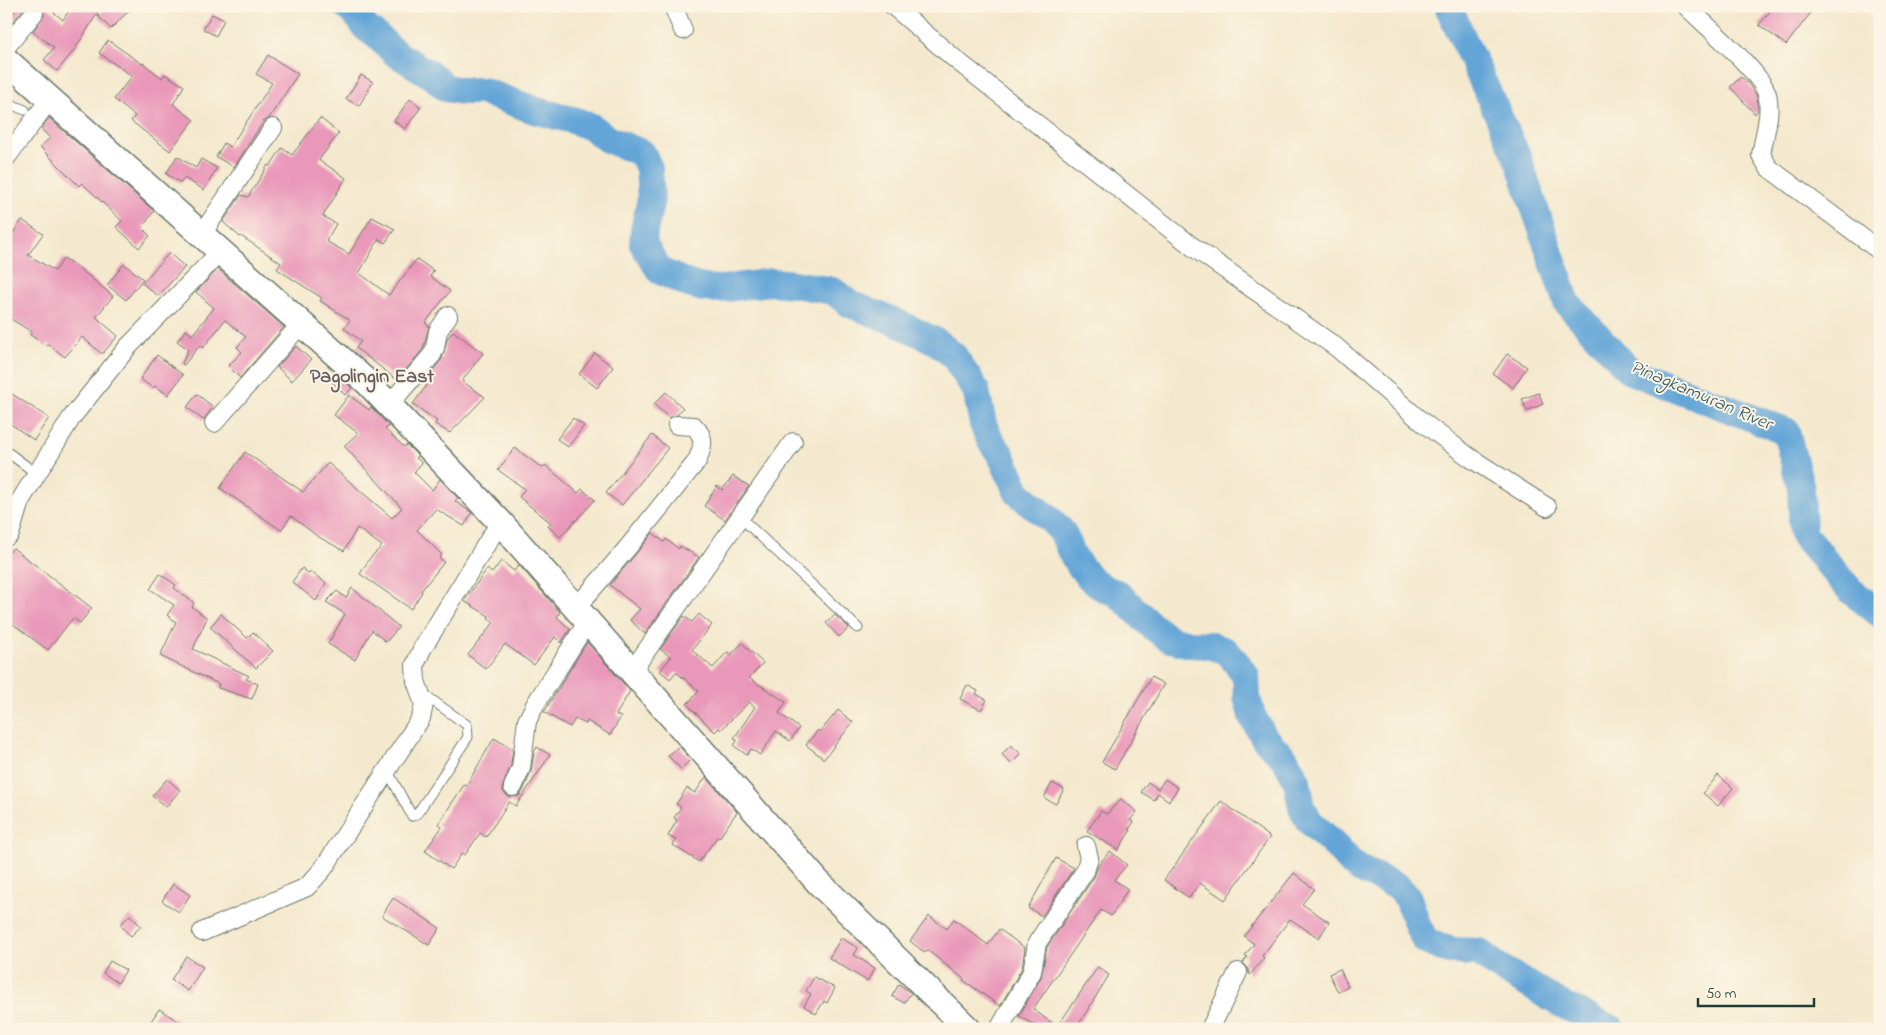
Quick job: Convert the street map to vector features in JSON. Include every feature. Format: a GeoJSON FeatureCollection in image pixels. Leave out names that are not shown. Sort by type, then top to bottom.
{"type":"FeatureCollection","features":[{"type":"Feature","properties":{"kind":"street"},"geometry":{"type":"LineString","coordinates":[[673,6],[684,30]]}},
{"type":"Feature","properties":{"kind":"street"},"geometry":{"type":"LineString","coordinates":[[893,6],[955,59],[1193,247],[1336,348],[1421,421],[1468,457],[1547,507]]}},
{"type":"Feature","properties":{"kind":"street"},"geometry":{"type":"LineString","coordinates":[[1686,6],[1762,83],[1767,94],[1768,107],[1761,155],[1769,168],[1880,251]]}},
{"type":"Feature","properties":{"kind":"street"},"geometry":{"type":"LineString","coordinates":[[34,14],[9,62],[368,382],[500,522],[818,882],[968,1029]]}},
{"type":"Feature","properties":{"kind":"street"},"geometry":{"type":"LineString","coordinates":[[6,158],[50,99]]}},
{"type":"Feature","properties":{"kind":"street"},"geometry":{"type":"LineString","coordinates":[[202,234],[273,128]]}},
{"type":"Feature","properties":{"kind":"street"},"geometry":{"type":"LineString","coordinates":[[6,537],[10,534],[20,501],[72,417],[127,348],[221,251]]}},
{"type":"Feature","properties":{"kind":"street"},"geometry":{"type":"LineString","coordinates":[[389,405],[432,355],[438,331],[448,316]]}},
{"type":"Feature","properties":{"kind":"street"},"geometry":{"type":"LineString","coordinates":[[214,422],[302,323]]}},
{"type":"Feature","properties":{"kind":"street"},"geometry":{"type":"LineString","coordinates":[[513,787],[521,768],[527,721],[582,614],[629,546],[697,461],[703,446],[703,438],[694,426],[677,425]]}},
{"type":"Feature","properties":{"kind":"street"},"geometry":{"type":"LineString","coordinates":[[632,671],[793,442]]}},
{"type":"Feature","properties":{"kind":"street"},"geometry":{"type":"LineString","coordinates":[[202,932],[307,887],[323,869],[421,718],[424,704],[416,681],[415,665],[422,649],[500,522]]}},
{"type":"Feature","properties":{"kind":"street"},"geometry":{"type":"LineString","coordinates":[[998,1029],[1032,972],[1037,943],[1085,871],[1089,858],[1086,846]]}},
{"type":"Feature","properties":{"kind":"street"},"geometry":{"type":"LineString","coordinates":[[1210,1029],[1238,972]]}},
{"type":"Feature","properties":{"kind":"lane"},"geometry":{"type":"LineString","coordinates":[[6,99],[15,106],[25,110]]}},
{"type":"Feature","properties":{"kind":"lane"},"geometry":{"type":"LineString","coordinates":[[6,451],[37,474]]}},
{"type":"Feature","properties":{"kind":"lane"},"geometry":{"type":"LineString","coordinates":[[740,516],[858,628]]}},
{"type":"Feature","properties":{"kind":"lane"},"geometry":{"type":"LineString","coordinates":[[388,770],[412,816],[417,814],[468,737],[467,725],[420,692]]}},
{"type":"Feature","properties":{"kind":"building"},"geometry":{"type":"Polygon","coordinates":[[[19,6],[26,6],[10,25],[6,20],[19,6]]]}},
{"type":"Feature","properties":{"kind":"building"},"geometry":{"type":"Polygon","coordinates":[[[42,6],[46,6],[63,20],[72,6],[102,6],[75,49],[57,71],[44,60],[54,48],[33,31],[44,15],[42,6]]]}},
{"type":"Feature","properties":{"kind":"building"},"geometry":{"type":"Polygon","coordinates":[[[108,6],[133,6],[111,29],[98,16],[108,6]]]}},
{"type":"Feature","properties":{"kind":"building"},"geometry":{"type":"Polygon","coordinates":[[[1774,6],[1816,6],[1786,45],[1759,25],[1774,6]]]}},
{"type":"Feature","properties":{"kind":"building"},"geometry":{"type":"Polygon","coordinates":[[[212,14],[224,20],[216,36],[203,29],[212,14]]]}},
{"type":"Feature","properties":{"kind":"building"},"geometry":{"type":"Polygon","coordinates":[[[108,40],[162,78],[165,74],[184,86],[173,104],[194,120],[170,151],[131,121],[135,116],[114,99],[132,76],[99,53],[108,40]]]}},
{"type":"Feature","properties":{"kind":"building"},"geometry":{"type":"Polygon","coordinates":[[[268,55],[298,74],[269,118],[263,122],[234,167],[216,157],[224,143],[230,147],[272,83],[256,74],[268,55]]]}},
{"type":"Feature","properties":{"kind":"building"},"geometry":{"type":"Polygon","coordinates":[[[361,75],[373,82],[359,106],[346,99],[361,75]]]}},
{"type":"Feature","properties":{"kind":"building"},"geometry":{"type":"Polygon","coordinates":[[[1741,77],[1748,83],[1757,97],[1758,110],[1755,114],[1730,87],[1741,77]]]}},
{"type":"Feature","properties":{"kind":"building"},"geometry":{"type":"Polygon","coordinates":[[[410,99],[421,107],[405,129],[394,121],[410,99]]]}},
{"type":"Feature","properties":{"kind":"building"},"geometry":{"type":"Polygon","coordinates":[[[49,118],[154,211],[142,228],[150,236],[139,248],[116,227],[122,221],[82,183],[79,186],[40,147],[50,138],[41,129],[49,118]]]}},
{"type":"Feature","properties":{"kind":"building"},"geometry":{"type":"Polygon","coordinates":[[[320,118],[339,133],[319,160],[346,178],[323,216],[336,224],[326,241],[349,254],[372,217],[395,229],[385,243],[379,239],[359,273],[389,295],[417,259],[434,271],[430,276],[450,291],[425,323],[429,326],[423,349],[397,380],[356,348],[361,341],[344,328],[350,320],[320,301],[322,298],[277,269],[281,263],[240,237],[223,222],[241,195],[248,197],[268,165],[270,166],[282,148],[292,155],[320,118]]]}},
{"type":"Feature","properties":{"kind":"building"},"geometry":{"type":"Polygon","coordinates":[[[177,156],[196,168],[201,159],[217,168],[204,190],[184,178],[181,183],[166,174],[177,156]]]}},
{"type":"Feature","properties":{"kind":"building"},"geometry":{"type":"Polygon","coordinates":[[[22,220],[43,234],[28,255],[55,271],[64,258],[113,296],[96,317],[118,336],[102,354],[82,337],[65,357],[48,344],[47,346],[30,335],[32,332],[6,316],[6,243],[22,220]]]}},
{"type":"Feature","properties":{"kind":"building"},"geometry":{"type":"Polygon","coordinates":[[[169,253],[185,267],[158,296],[142,283],[169,253]]]}},
{"type":"Feature","properties":{"kind":"building"},"geometry":{"type":"Polygon","coordinates":[[[124,264],[143,279],[126,300],[107,285],[124,264]]]}},
{"type":"Feature","properties":{"kind":"building"},"geometry":{"type":"Polygon","coordinates":[[[218,269],[284,327],[240,378],[228,366],[242,352],[237,347],[246,337],[225,320],[203,348],[200,345],[184,365],[182,364],[188,349],[177,341],[186,330],[192,335],[214,308],[196,292],[218,269]]]}},
{"type":"Feature","properties":{"kind":"building"},"geometry":{"type":"Polygon","coordinates":[[[453,331],[483,353],[462,381],[485,397],[450,433],[435,424],[437,421],[413,404],[427,385],[423,382],[442,359],[447,339],[453,331]]]}},
{"type":"Feature","properties":{"kind":"building"},"geometry":{"type":"Polygon","coordinates":[[[296,346],[311,360],[292,381],[277,367],[296,346]]]}},
{"type":"Feature","properties":{"kind":"building"},"geometry":{"type":"Polygon","coordinates":[[[595,353],[613,367],[597,388],[579,374],[595,353]]]}},
{"type":"Feature","properties":{"kind":"building"},"geometry":{"type":"Polygon","coordinates":[[[1507,354],[1527,367],[1513,388],[1493,374],[1507,354]]]}},
{"type":"Feature","properties":{"kind":"building"},"geometry":{"type":"Polygon","coordinates":[[[157,355],[183,375],[168,395],[140,379],[157,355]]]}},
{"type":"Feature","properties":{"kind":"building"},"geometry":{"type":"Polygon","coordinates":[[[334,372],[352,388],[345,395],[328,378],[334,372]]]}},
{"type":"Feature","properties":{"kind":"building"},"geometry":{"type":"Polygon","coordinates":[[[6,390],[49,418],[34,440],[6,421],[6,390]]]}},
{"type":"Feature","properties":{"kind":"building"},"geometry":{"type":"Polygon","coordinates":[[[666,392],[683,408],[677,415],[669,418],[654,404],[666,392]]]}},
{"type":"Feature","properties":{"kind":"building"},"geometry":{"type":"Polygon","coordinates":[[[1539,393],[1543,404],[1527,411],[1522,399],[1539,393]]]}},
{"type":"Feature","properties":{"kind":"building"},"geometry":{"type":"Polygon","coordinates":[[[197,394],[213,407],[203,420],[187,407],[197,394]]]}},
{"type":"Feature","properties":{"kind":"building"},"geometry":{"type":"Polygon","coordinates":[[[349,395],[369,410],[371,407],[389,426],[385,429],[404,447],[407,445],[418,456],[416,458],[422,463],[414,472],[432,490],[440,479],[458,498],[455,501],[472,513],[464,526],[436,509],[417,530],[442,555],[439,558],[444,562],[421,591],[411,609],[360,574],[370,558],[382,546],[357,528],[344,551],[317,536],[291,516],[281,530],[220,488],[245,452],[303,492],[328,463],[392,518],[402,508],[344,446],[358,433],[334,415],[349,395]]]}},
{"type":"Feature","properties":{"kind":"building"},"geometry":{"type":"Polygon","coordinates":[[[573,418],[584,426],[568,447],[557,439],[573,418]]]}},
{"type":"Feature","properties":{"kind":"building"},"geometry":{"type":"Polygon","coordinates":[[[652,435],[668,448],[622,505],[606,493],[652,435]]]}},
{"type":"Feature","properties":{"kind":"building"},"geometry":{"type":"Polygon","coordinates":[[[515,448],[542,468],[545,465],[578,493],[582,489],[595,500],[560,537],[548,526],[551,523],[519,497],[525,489],[498,470],[515,448]]]}},
{"type":"Feature","properties":{"kind":"building"},"geometry":{"type":"Polygon","coordinates":[[[733,476],[749,486],[725,520],[704,506],[717,486],[722,490],[733,476]]]}},
{"type":"Feature","properties":{"kind":"building"},"geometry":{"type":"Polygon","coordinates":[[[653,533],[664,542],[666,539],[679,549],[680,546],[699,557],[645,634],[630,620],[640,609],[610,585],[653,533]]]}},
{"type":"Feature","properties":{"kind":"building"},"geometry":{"type":"Polygon","coordinates":[[[13,548],[92,608],[80,623],[73,618],[48,650],[6,619],[6,556],[13,548]]]}},
{"type":"Feature","properties":{"kind":"building"},"geometry":{"type":"Polygon","coordinates":[[[501,561],[514,571],[519,565],[560,612],[557,617],[570,629],[561,643],[555,637],[534,665],[505,644],[486,669],[468,655],[494,622],[488,618],[489,616],[464,601],[487,569],[492,573],[501,561]]]}},
{"type":"Feature","properties":{"kind":"building"},"geometry":{"type":"Polygon","coordinates":[[[302,568],[326,583],[316,601],[292,582],[302,568]]]}},
{"type":"Feature","properties":{"kind":"building"},"geometry":{"type":"Polygon","coordinates":[[[160,574],[176,585],[174,588],[194,603],[192,607],[207,618],[193,649],[249,676],[246,679],[258,684],[252,699],[218,688],[219,684],[160,656],[176,622],[167,615],[174,605],[150,589],[160,574]]]}},
{"type":"Feature","properties":{"kind":"building"},"geometry":{"type":"Polygon","coordinates":[[[352,588],[399,627],[386,642],[372,630],[355,660],[328,644],[345,614],[326,602],[337,591],[346,598],[352,588]]]}},
{"type":"Feature","properties":{"kind":"building"},"geometry":{"type":"Polygon","coordinates":[[[221,614],[247,638],[253,632],[273,651],[256,668],[210,627],[221,614]]]}},
{"type":"Feature","properties":{"kind":"building"},"geometry":{"type":"Polygon","coordinates":[[[699,614],[712,625],[692,650],[713,668],[727,652],[731,655],[742,643],[763,663],[749,678],[786,702],[779,713],[799,728],[790,741],[776,731],[760,755],[751,749],[747,755],[734,746],[737,740],[734,738],[755,707],[749,702],[721,730],[719,728],[715,732],[687,704],[699,691],[676,672],[670,679],[660,671],[671,657],[660,649],[684,616],[692,622],[699,614]]]}},
{"type":"Feature","properties":{"kind":"building"},"geometry":{"type":"Polygon","coordinates":[[[835,615],[849,628],[839,637],[826,623],[835,615]]]}},
{"type":"Feature","properties":{"kind":"building"},"geometry":{"type":"Polygon","coordinates":[[[587,642],[630,691],[616,715],[621,717],[610,735],[587,721],[586,724],[575,719],[570,727],[544,712],[587,642]]]}},
{"type":"Feature","properties":{"kind":"building"},"geometry":{"type":"Polygon","coordinates":[[[1151,677],[1164,684],[1115,769],[1102,762],[1151,677]]]}},
{"type":"Feature","properties":{"kind":"building"},"geometry":{"type":"Polygon","coordinates":[[[967,685],[978,691],[976,694],[987,700],[981,710],[960,699],[967,685]]]}},
{"type":"Feature","properties":{"kind":"building"},"geometry":{"type":"Polygon","coordinates":[[[838,710],[853,722],[824,759],[806,745],[818,730],[820,732],[838,710]]]}},
{"type":"Feature","properties":{"kind":"building"},"geometry":{"type":"Polygon","coordinates":[[[494,738],[513,749],[511,765],[502,788],[509,797],[519,796],[523,791],[531,772],[534,752],[537,747],[550,755],[516,806],[509,802],[486,837],[480,833],[465,855],[462,853],[451,869],[425,851],[442,827],[438,824],[464,785],[466,786],[494,738]]]}},
{"type":"Feature","properties":{"kind":"building"},"geometry":{"type":"Polygon","coordinates":[[[1011,745],[1021,754],[1011,764],[1002,754],[1011,745]]]}},
{"type":"Feature","properties":{"kind":"building"},"geometry":{"type":"Polygon","coordinates":[[[679,746],[691,759],[681,769],[668,756],[679,746]]]}},
{"type":"Feature","properties":{"kind":"building"},"geometry":{"type":"Polygon","coordinates":[[[1718,775],[1733,788],[1718,806],[1703,793],[1718,775]]]}},
{"type":"Feature","properties":{"kind":"building"},"geometry":{"type":"Polygon","coordinates":[[[706,777],[737,812],[699,862],[673,845],[676,840],[668,836],[677,820],[674,818],[681,807],[676,804],[687,788],[695,793],[706,777]]]}},
{"type":"Feature","properties":{"kind":"building"},"geometry":{"type":"Polygon","coordinates":[[[167,779],[180,790],[166,807],[152,796],[167,779]]]}},
{"type":"Feature","properties":{"kind":"building"},"geometry":{"type":"Polygon","coordinates":[[[1165,779],[1178,788],[1169,801],[1158,793],[1154,800],[1141,792],[1148,782],[1158,789],[1165,779]]]}},
{"type":"Feature","properties":{"kind":"building"},"geometry":{"type":"Polygon","coordinates":[[[1052,783],[1064,789],[1056,804],[1044,798],[1052,783]]]}},
{"type":"Feature","properties":{"kind":"building"},"geometry":{"type":"Polygon","coordinates":[[[1121,799],[1137,812],[1130,820],[1134,822],[1129,829],[1131,830],[1118,850],[1087,831],[1101,811],[1107,814],[1121,799]]]}},
{"type":"Feature","properties":{"kind":"building"},"geometry":{"type":"Polygon","coordinates":[[[1221,801],[1270,837],[1225,900],[1200,883],[1189,898],[1164,880],[1221,801]]]}},
{"type":"Feature","properties":{"kind":"building"},"geometry":{"type":"Polygon","coordinates":[[[1110,851],[1127,865],[1114,880],[1128,889],[1111,916],[1101,910],[1033,1009],[1057,1027],[1098,967],[1109,975],[1076,1029],[1041,1029],[1019,1016],[1041,977],[1047,947],[1094,877],[1098,866],[1110,851]]]}},
{"type":"Feature","properties":{"kind":"building"},"geometry":{"type":"Polygon","coordinates":[[[1056,858],[1074,868],[1042,916],[1028,908],[1056,858]]]}},
{"type":"Feature","properties":{"kind":"building"},"geometry":{"type":"Polygon","coordinates":[[[1294,873],[1314,889],[1302,904],[1329,922],[1319,938],[1290,919],[1262,956],[1264,958],[1250,975],[1243,963],[1247,957],[1245,955],[1254,944],[1244,936],[1294,873]]]}},
{"type":"Feature","properties":{"kind":"building"},"geometry":{"type":"Polygon","coordinates":[[[173,884],[190,895],[179,912],[162,901],[173,884]]]}},
{"type":"Feature","properties":{"kind":"building"},"geometry":{"type":"Polygon","coordinates":[[[393,898],[440,928],[429,945],[382,916],[393,898]]]}},
{"type":"Feature","properties":{"kind":"building"},"geometry":{"type":"Polygon","coordinates":[[[130,915],[141,926],[131,936],[120,925],[130,915]]]}},
{"type":"Feature","properties":{"kind":"building"},"geometry":{"type":"Polygon","coordinates":[[[929,916],[947,929],[954,919],[988,945],[999,929],[1025,948],[1022,968],[1000,1006],[963,980],[927,950],[925,953],[910,941],[929,916]]]}},
{"type":"Feature","properties":{"kind":"building"},"geometry":{"type":"Polygon","coordinates":[[[841,938],[858,948],[854,955],[875,968],[867,981],[829,958],[841,938]]]}},
{"type":"Feature","properties":{"kind":"building"},"geometry":{"type":"Polygon","coordinates":[[[186,956],[203,967],[188,991],[171,980],[186,956]]]}},
{"type":"Feature","properties":{"kind":"building"},"geometry":{"type":"Polygon","coordinates":[[[110,961],[126,970],[118,983],[103,973],[110,961]]]}},
{"type":"Feature","properties":{"kind":"building"},"geometry":{"type":"Polygon","coordinates":[[[1340,969],[1348,987],[1338,992],[1329,974],[1340,969]]]}},
{"type":"Feature","properties":{"kind":"building"},"geometry":{"type":"Polygon","coordinates":[[[814,977],[835,988],[827,1003],[824,1001],[816,1014],[804,1006],[811,994],[806,991],[814,977]]]}},
{"type":"Feature","properties":{"kind":"building"},"geometry":{"type":"Polygon","coordinates":[[[899,984],[911,993],[904,1003],[892,996],[899,984]]]}},
{"type":"Feature","properties":{"kind":"building"},"geometry":{"type":"Polygon","coordinates":[[[159,1009],[190,1029],[146,1029],[159,1009]]]}},
{"type":"Feature","properties":{"kind":"waterway"},"geometry":{"type":"LineString","coordinates":[[346,6],[355,13],[366,28],[395,53],[434,77],[446,88],[462,91],[482,91],[537,111],[573,120],[592,127],[607,139],[642,153],[649,168],[651,198],[643,244],[660,271],[703,288],[721,289],[771,282],[833,291],[850,304],[896,322],[937,342],[953,355],[976,390],[983,424],[990,440],[1001,455],[1018,493],[1052,521],[1063,533],[1071,552],[1091,579],[1105,589],[1117,593],[1153,627],[1170,639],[1190,644],[1208,645],[1226,651],[1246,676],[1247,697],[1252,716],[1265,739],[1285,759],[1297,781],[1302,808],[1309,821],[1351,863],[1361,870],[1397,886],[1408,898],[1418,927],[1426,941],[1453,951],[1479,952],[1497,966],[1561,1004],[1612,1029]]}},
{"type":"Feature","properties":{"kind":"waterway","name":"Pinagkamuran River"},"geometry":{"type":"LineString","coordinates":[[1448,6],[1517,156],[1567,303],[1630,371],[1786,431],[1801,489],[1803,534],[1850,590],[1880,614]]}},
{"type":"Feature","properties":{"kind":"district","name":"Pagolingin East"},"geometry":{"type":"Point","coordinates":[372,377]}}]}
